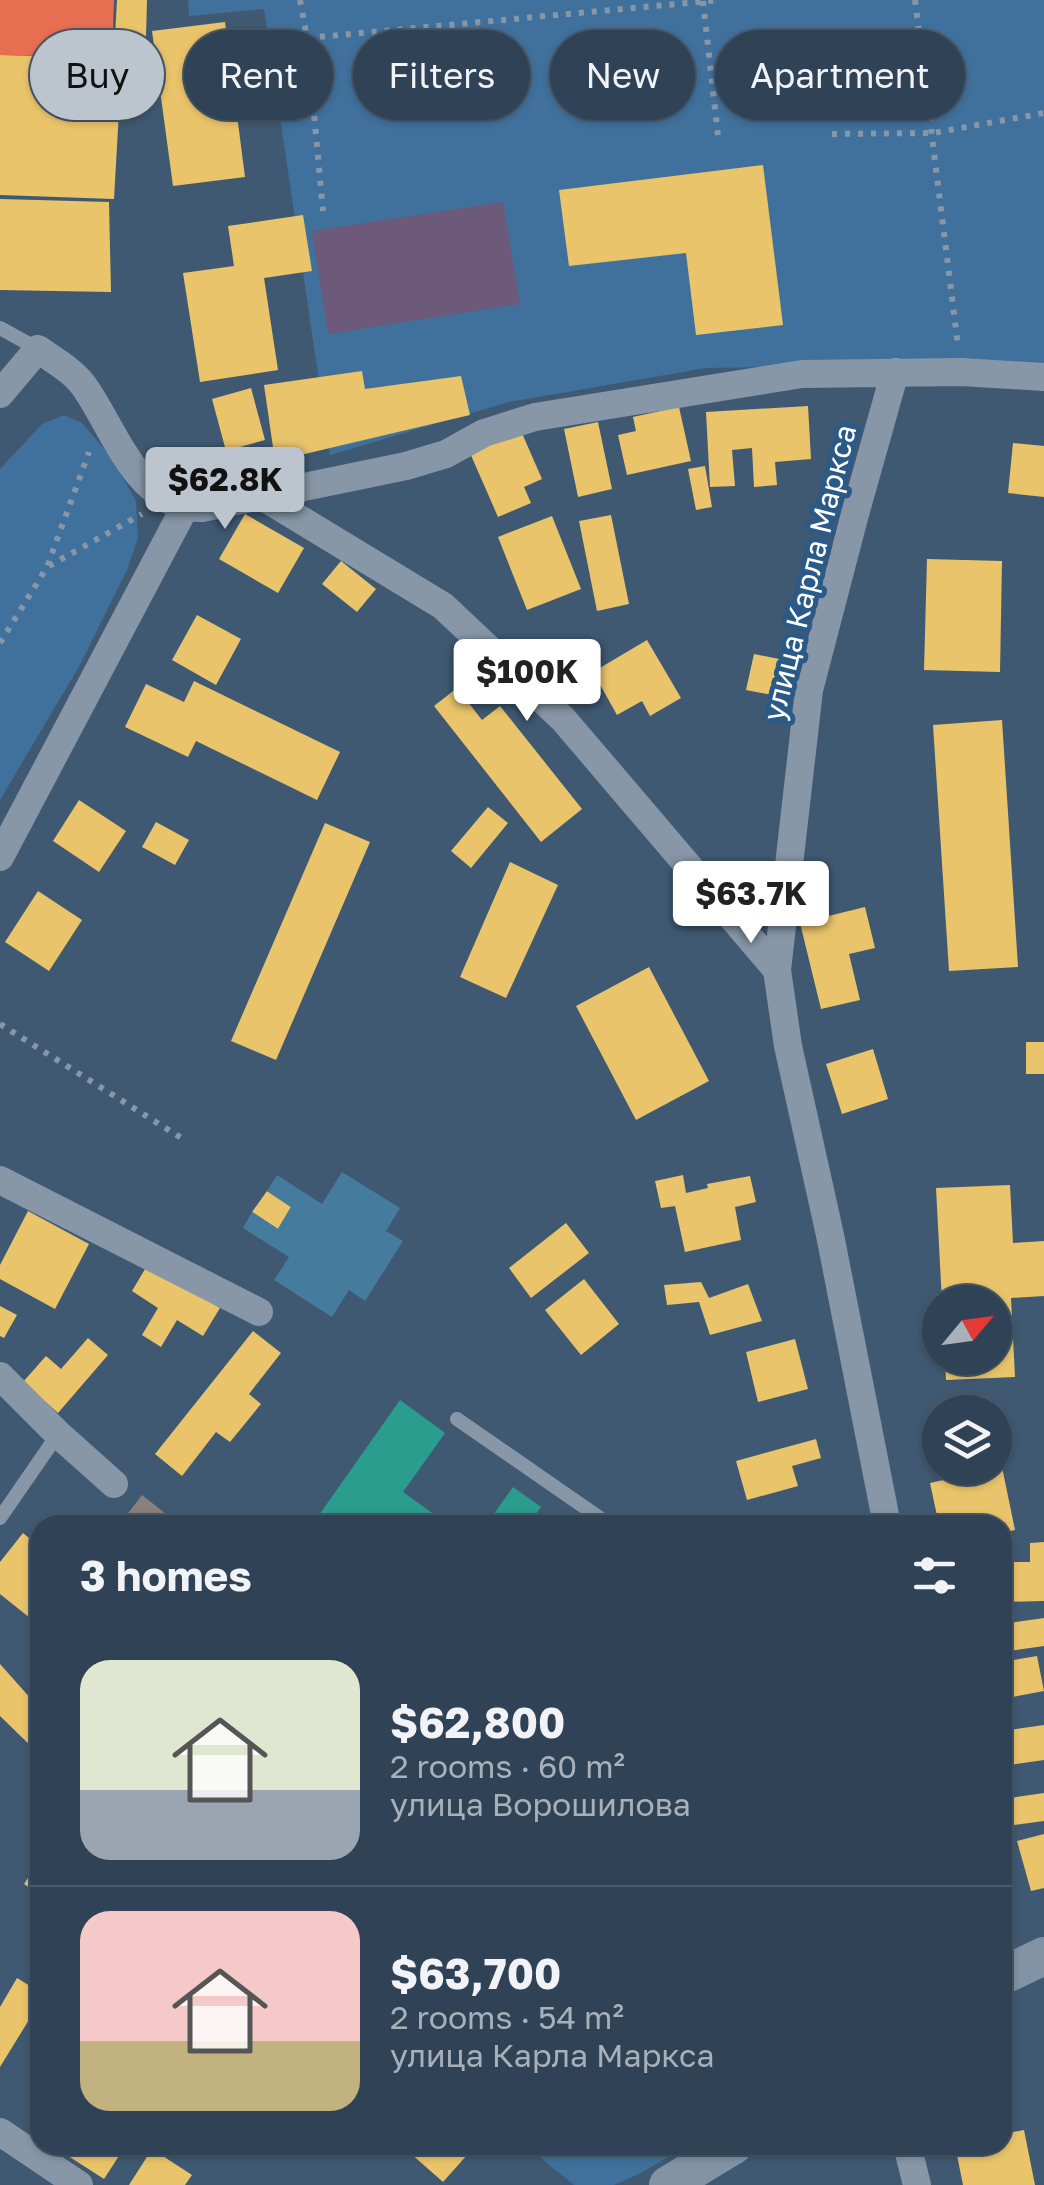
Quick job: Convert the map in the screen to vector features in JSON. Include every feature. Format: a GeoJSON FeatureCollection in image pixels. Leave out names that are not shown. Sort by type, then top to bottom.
{"type":"FeatureCollection","features":[{"type":"Feature","properties":{"kind":"street"},"geometry":{"type":"LineString","coordinates":[[0,394],[38,349],[64,366],[85,387],[138,476],[175,504],[202,508],[406,466],[446,454],[484,433],[535,417],[802,374],[961,372],[1044,377]]}},
{"type":"Feature","properties":{"kind":"street","name":"улица Карла Маркса"},"geometry":{"type":"LineString","coordinates":[[885,1515],[788,1046],[777,970],[809,690],[895,372]]}},
{"type":"Feature","properties":{"kind":"street"},"geometry":{"type":"LineString","coordinates":[[260,494],[444,606],[563,719],[777,970]]}},
{"type":"Feature","properties":{"kind":"street"},"geometry":{"type":"LineString","coordinates":[[0,857],[175,504]]}},
{"type":"Feature","properties":{"kind":"street"},"geometry":{"type":"LineString","coordinates":[[0,1180],[259,1312]]}},
{"type":"Feature","properties":{"kind":"street"},"geometry":{"type":"LineString","coordinates":[[0,1376],[114,1484]]}},
{"type":"Feature","properties":{"kind":"street"},"geometry":{"type":"LineString","coordinates":[[1012,1971],[1044,1956]]}},
{"type":"Feature","properties":{"kind":"street"},"geometry":{"type":"LineString","coordinates":[[0,2132],[30,2152]]}},
{"type":"Feature","properties":{"kind":"street"},"geometry":{"type":"LineString","coordinates":[[34,2155],[79,2185]]}},
{"type":"Feature","properties":{"kind":"street"},"geometry":{"type":"LineString","coordinates":[[668,2185],[718,2155]]}},
{"type":"Feature","properties":{"kind":"street"},"geometry":{"type":"LineString","coordinates":[[910,2155],[917,2185]]}},
{"type":"Feature","properties":{"kind":"lane"},"geometry":{"type":"LineString","coordinates":[[0,328],[38,349]]}},
{"type":"Feature","properties":{"kind":"lane"},"geometry":{"type":"LineString","coordinates":[[457,1419],[596,1515]]}},
{"type":"Feature","properties":{"kind":"lane"},"geometry":{"type":"LineString","coordinates":[[0,1518],[58,1434]]}},
{"type":"Feature","properties":{"kind":"path"},"geometry":{"type":"LineString","coordinates":[[300,0],[306,30]]}},
{"type":"Feature","properties":{"kind":"path"},"geometry":{"type":"LineString","coordinates":[[702,0],[718,136]]}},
{"type":"Feature","properties":{"kind":"path"},"geometry":{"type":"LineString","coordinates":[[333,35],[720,0]]}},
{"type":"Feature","properties":{"kind":"path"},"geometry":{"type":"LineString","coordinates":[[915,0],[961,372]]}},
{"type":"Feature","properties":{"kind":"path"},"geometry":{"type":"LineString","coordinates":[[832,134],[933,133],[1044,113]]}},
{"type":"Feature","properties":{"kind":"path"},"geometry":{"type":"LineString","coordinates":[[315,120],[323,211]]}},
{"type":"Feature","properties":{"kind":"path"},"geometry":{"type":"LineString","coordinates":[[0,642],[48,567],[102,418]]}},
{"type":"Feature","properties":{"kind":"path"},"geometry":{"type":"LineString","coordinates":[[48,567],[175,504]]}},
{"type":"Feature","properties":{"kind":"path"},"geometry":{"type":"LineString","coordinates":[[0,1024],[183,1140]]}},
{"type":"Feature","properties":{"kind":"shaded area"},"geometry":{"type":"Polygon","coordinates":[[[188,0],[1044,0],[1044,368],[974,363],[706,368],[509,402],[330,455],[280,120],[333,120],[333,30],[267,30],[264,9],[189,16],[188,0]]]}},
{"type":"Feature","properties":{"kind":"shaded area"},"geometry":{"type":"Polygon","coordinates":[[[64,415],[82,423],[111,457],[136,501],[138,538],[127,570],[81,663],[0,800],[0,469],[42,424],[64,415]]]}},
{"type":"Feature","properties":{"kind":"shaded area"},"geometry":{"type":"Polygon","coordinates":[[[537,2155],[672,2155],[614,2185],[574,2185],[537,2155]]]}},
{"type":"Feature","properties":{"kind":"building: Homes"},"geometry":{"type":"Polygon","coordinates":[[[117,0],[147,0],[146,30],[115,30],[117,0]]]}},
{"type":"Feature","properties":{"kind":"building: Homes"},"geometry":{"type":"Polygon","coordinates":[[[225,22],[226,30],[184,30],[184,120],[238,120],[245,177],[173,186],[164,120],[164,30],[160,30],[225,22]]]}},
{"type":"Feature","properties":{"kind":"building: Homes"},"geometry":{"type":"Polygon","coordinates":[[[0,55],[30,56],[30,120],[118,120],[114,199],[0,195],[0,55]]]}},
{"type":"Feature","properties":{"kind":"building: Homes"},"geometry":{"type":"Polygon","coordinates":[[[763,165],[783,325],[696,335],[686,253],[569,266],[559,190],[763,165]]]}},
{"type":"Feature","properties":{"kind":"building: Homes"},"geometry":{"type":"Polygon","coordinates":[[[0,199],[109,202],[111,292],[0,290],[0,199]]]}},
{"type":"Feature","properties":{"kind":"building: Homes"},"geometry":{"type":"Polygon","coordinates":[[[303,215],[312,271],[264,278],[278,370],[200,382],[183,273],[234,266],[228,226],[303,215]]]}},
{"type":"Feature","properties":{"kind":"building: Homes"},"geometry":{"type":"Polygon","coordinates":[[[362,371],[365,389],[461,376],[470,415],[275,461],[264,385],[362,371]]]}},
{"type":"Feature","properties":{"kind":"building: Homes"},"geometry":{"type":"Polygon","coordinates":[[[251,388],[265,440],[226,451],[212,399],[251,388]]]}},
{"type":"Feature","properties":{"kind":"building: Homes"},"geometry":{"type":"Polygon","coordinates":[[[808,406],[811,459],[775,462],[777,485],[754,487],[752,448],[732,450],[735,486],[710,487],[706,412],[808,406]]]}},
{"type":"Feature","properties":{"kind":"building: Homes"},"geometry":{"type":"Polygon","coordinates":[[[679,407],[691,461],[627,475],[618,435],[636,431],[633,417],[679,407]]]}},
{"type":"Feature","properties":{"kind":"building: Homes"},"geometry":{"type":"Polygon","coordinates":[[[598,422],[612,489],[578,497],[564,429],[598,422]]]}},
{"type":"Feature","properties":{"kind":"building: Homes"},"geometry":{"type":"Polygon","coordinates":[[[521,431],[542,479],[524,487],[531,503],[498,517],[470,453],[521,431]]]}},
{"type":"Feature","properties":{"kind":"building: Homes"},"geometry":{"type":"Polygon","coordinates":[[[1013,443],[1044,446],[1044,497],[1008,493],[1013,443]]]}},
{"type":"Feature","properties":{"kind":"building: Homes"},"geometry":{"type":"Polygon","coordinates":[[[705,466],[712,507],[696,510],[688,469],[705,466]]]}},
{"type":"Feature","properties":{"kind":"building: Homes"},"geometry":{"type":"Polygon","coordinates":[[[245,514],[304,548],[278,593],[219,559],[245,514]]]}},
{"type":"Feature","properties":{"kind":"building: Homes"},"geometry":{"type":"Polygon","coordinates":[[[611,515],[629,604],[597,611],[579,521],[611,515]]]}},
{"type":"Feature","properties":{"kind":"building: Homes"},"geometry":{"type":"Polygon","coordinates":[[[552,516],[581,589],[527,610],[498,537],[552,516]]]}},
{"type":"Feature","properties":{"kind":"building: Homes"},"geometry":{"type":"Polygon","coordinates":[[[927,559],[1002,561],[1000,672],[924,670],[927,559]]]}},
{"type":"Feature","properties":{"kind":"building: Homes"},"geometry":{"type":"Polygon","coordinates":[[[341,561],[376,589],[357,612],[322,584],[341,561]]]}},
{"type":"Feature","properties":{"kind":"building: Homes"},"geometry":{"type":"Polygon","coordinates":[[[197,615],[241,639],[216,685],[172,660],[197,615]]]}},
{"type":"Feature","properties":{"kind":"building: Homes"},"geometry":{"type":"Polygon","coordinates":[[[647,640],[681,698],[650,716],[642,701],[617,715],[593,672],[647,640]]]}},
{"type":"Feature","properties":{"kind":"building: Homes"},"geometry":{"type":"Polygon","coordinates":[[[754,654],[789,661],[782,697],[746,690],[754,654]]]}},
{"type":"Feature","properties":{"kind":"building: Homes"},"geometry":{"type":"Polygon","coordinates":[[[194,681],[340,752],[317,800],[196,741],[188,757],[125,727],[146,684],[184,702],[194,681]]]}},
{"type":"Feature","properties":{"kind":"building: Homes"},"geometry":{"type":"Polygon","coordinates":[[[457,688],[482,720],[500,706],[582,809],[541,842],[434,706],[457,688]]]}},
{"type":"Feature","properties":{"kind":"building: Homes"},"geometry":{"type":"Polygon","coordinates":[[[1002,720],[1018,967],[949,971],[933,725],[1002,720]]]}},
{"type":"Feature","properties":{"kind":"building: Homes"},"geometry":{"type":"Polygon","coordinates":[[[79,800],[126,831],[99,872],[53,841],[79,800]]]}},
{"type":"Feature","properties":{"kind":"building: Homes"},"geometry":{"type":"Polygon","coordinates":[[[488,807],[508,823],[471,868],[451,851],[488,807]]]}},
{"type":"Feature","properties":{"kind":"building: Homes"},"geometry":{"type":"Polygon","coordinates":[[[156,822],[189,840],[175,865],[142,847],[156,822]]]}},
{"type":"Feature","properties":{"kind":"building: Homes"},"geometry":{"type":"Polygon","coordinates":[[[325,823],[370,842],[276,1060],[231,1041],[325,823]]]}},
{"type":"Feature","properties":{"kind":"building: Homes"},"geometry":{"type":"Polygon","coordinates":[[[510,862],[558,885],[506,998],[460,977],[510,862]]]}},
{"type":"Feature","properties":{"kind":"building: Homes"},"geometry":{"type":"Polygon","coordinates":[[[38,891],[82,920],[49,971],[5,942],[38,891]]]}},
{"type":"Feature","properties":{"kind":"building: Homes"},"geometry":{"type":"Polygon","coordinates":[[[865,907],[875,948],[849,954],[860,1000],[821,1009],[800,923],[865,907]]]}},
{"type":"Feature","properties":{"kind":"building: Homes"},"geometry":{"type":"Polygon","coordinates":[[[649,967],[709,1081],[636,1120],[576,1006],[649,967]]]}},
{"type":"Feature","properties":{"kind":"building: Homes"},"geometry":{"type":"Polygon","coordinates":[[[1026,1042],[1044,1042],[1044,1074],[1026,1074],[1026,1042]]]}},
{"type":"Feature","properties":{"kind":"building: Homes"},"geometry":{"type":"Polygon","coordinates":[[[873,1049],[888,1099],[842,1114],[826,1064],[873,1049]]]}},
{"type":"Feature","properties":{"kind":"building: Homes"},"geometry":{"type":"Polygon","coordinates":[[[683,1175],[686,1193],[708,1188],[707,1184],[750,1176],[756,1202],[735,1207],[741,1240],[685,1252],[675,1206],[661,1208],[655,1181],[683,1175]]]}},
{"type":"Feature","properties":{"kind":"building: Homes"},"geometry":{"type":"Polygon","coordinates":[[[1010,1185],[1013,1243],[1044,1241],[1044,1296],[1012,1298],[1012,1285],[941,1285],[936,1188],[1010,1185]]]}},
{"type":"Feature","properties":{"kind":"building: Homes"},"geometry":{"type":"Polygon","coordinates":[[[267,1191],[291,1207],[278,1229],[252,1212],[267,1191]]]}},
{"type":"Feature","properties":{"kind":"building: Homes"},"geometry":{"type":"Polygon","coordinates":[[[28,1211],[89,1244],[55,1309],[0,1279],[0,1265],[28,1211]]]}},
{"type":"Feature","properties":{"kind":"building: Homes"},"geometry":{"type":"Polygon","coordinates":[[[566,1223],[589,1253],[531,1298],[509,1268],[566,1223]]]}},
{"type":"Feature","properties":{"kind":"building: Homes"},"geometry":{"type":"Polygon","coordinates":[[[148,1264],[220,1308],[203,1336],[177,1320],[161,1347],[142,1335],[158,1308],[132,1291],[148,1264]]]}},
{"type":"Feature","properties":{"kind":"building: Homes"},"geometry":{"type":"Polygon","coordinates":[[[584,1279],[619,1324],[581,1355],[545,1310],[584,1279]]]}},
{"type":"Feature","properties":{"kind":"building: Homes"},"geometry":{"type":"Polygon","coordinates":[[[701,1282],[709,1298],[748,1284],[762,1321],[710,1335],[699,1302],[667,1305],[664,1285],[701,1282]]]}},
{"type":"Feature","properties":{"kind":"building: Homes"},"geometry":{"type":"Polygon","coordinates":[[[0,1306],[17,1315],[4,1338],[0,1336],[0,1306]]]}},
{"type":"Feature","properties":{"kind":"building: Homes"},"geometry":{"type":"Polygon","coordinates":[[[1012,1318],[1015,1377],[946,1380],[946,1375],[1012,1375],[1012,1318]]]}},
{"type":"Feature","properties":{"kind":"building: Homes"},"geometry":{"type":"Polygon","coordinates":[[[253,1331],[281,1353],[249,1394],[261,1404],[230,1442],[216,1432],[182,1476],[155,1454],[253,1331]]]}},
{"type":"Feature","properties":{"kind":"building: Homes"},"geometry":{"type":"Polygon","coordinates":[[[88,1338],[108,1355],[58,1413],[23,1382],[46,1356],[61,1369],[88,1338]]]}},
{"type":"Feature","properties":{"kind":"building: Homes"},"geometry":{"type":"Polygon","coordinates":[[[795,1339],[808,1389],[758,1402],[746,1352],[795,1339]]]}},
{"type":"Feature","properties":{"kind":"building: Homes"},"geometry":{"type":"Polygon","coordinates":[[[816,1439],[821,1458],[792,1466],[798,1486],[747,1500],[736,1461],[816,1439]]]}},
{"type":"Feature","properties":{"kind":"building: Homes"},"geometry":{"type":"Polygon","coordinates":[[[930,1485],[1006,1485],[1012,1515],[937,1515],[930,1485]]]}},
{"type":"Feature","properties":{"kind":"building: Homes"},"geometry":{"type":"Polygon","coordinates":[[[23,1533],[30,1539],[30,1618],[0,1594],[0,1562],[23,1533]]]}},
{"type":"Feature","properties":{"kind":"building: Homes"},"geometry":{"type":"Polygon","coordinates":[[[1044,1542],[1044,1601],[1012,1602],[1012,1562],[1030,1562],[1030,1543],[1044,1542]]]}},
{"type":"Feature","properties":{"kind":"building: Homes"},"geometry":{"type":"Polygon","coordinates":[[[1044,1618],[1044,1646],[1012,1651],[1012,1623],[1044,1618]]]}},
{"type":"Feature","properties":{"kind":"building: Homes"},"geometry":{"type":"Polygon","coordinates":[[[1037,1656],[1044,1691],[1012,1697],[1012,1660],[1037,1656]]]}},
{"type":"Feature","properties":{"kind":"building: Homes"},"geometry":{"type":"Polygon","coordinates":[[[0,1664],[30,1698],[30,1745],[0,1716],[0,1664]]]}},
{"type":"Feature","properties":{"kind":"building: Homes"},"geometry":{"type":"Polygon","coordinates":[[[1044,1725],[1044,1760],[1012,1765],[1012,1730],[1044,1725]]]}},
{"type":"Feature","properties":{"kind":"building: Homes"},"geometry":{"type":"Polygon","coordinates":[[[1044,1793],[1044,1821],[1014,1825],[1012,1798],[1044,1793]]]}},
{"type":"Feature","properties":{"kind":"building: Homes"},"geometry":{"type":"Polygon","coordinates":[[[1044,1834],[1044,1888],[1031,1891],[1017,1841],[1044,1834]]]}},
{"type":"Feature","properties":{"kind":"building: Homes"},"geometry":{"type":"Polygon","coordinates":[[[17,1978],[30,1986],[30,2018],[0,2067],[0,2007],[17,1978]]]}},
{"type":"Feature","properties":{"kind":"building: Homes"},"geometry":{"type":"Polygon","coordinates":[[[1024,2130],[1035,2185],[963,2185],[957,2155],[1012,2155],[1012,2132],[1024,2130]]]}},
{"type":"Feature","properties":{"kind":"building: Homes"},"geometry":{"type":"Polygon","coordinates":[[[67,2155],[120,2155],[104,2179],[67,2155]]]}},
{"type":"Feature","properties":{"kind":"building: Homes"},"geometry":{"type":"Polygon","coordinates":[[[148,2155],[161,2155],[192,2175],[185,2185],[129,2185],[148,2155]]]}},
{"type":"Feature","properties":{"kind":"building: Homes"},"geometry":{"type":"Polygon","coordinates":[[[412,2155],[467,2155],[443,2182],[412,2155]]]}},
{"type":"Feature","properties":{"kind":"building: Shops"},"geometry":{"type":"Polygon","coordinates":[[[0,0],[114,0],[113,30],[30,30],[30,56],[0,55],[0,0]]]}},
{"type":"Feature","properties":{"kind":"building: Offices"},"geometry":{"type":"Polygon","coordinates":[[[503,202],[520,304],[328,334],[312,231],[503,202]]]}},
{"type":"Feature","properties":{"kind":"building: Schools"},"geometry":{"type":"Polygon","coordinates":[[[400,1400],[445,1433],[403,1492],[435,1515],[319,1515],[400,1400]]]}},
{"type":"Feature","properties":{"kind":"building: Schools"},"geometry":{"type":"Polygon","coordinates":[[[513,1487],[541,1507],[535,1515],[493,1515],[513,1487]]]}},
{"type":"Feature","properties":{"kind":"building: Public"},"geometry":{"type":"Polygon","coordinates":[[[342,1172],[400,1208],[386,1231],[403,1241],[365,1301],[349,1290],[332,1317],[274,1280],[289,1257],[243,1228],[252,1212],[278,1229],[291,1207],[267,1191],[277,1175],[322,1204],[342,1172]]]}},
{"type":"Feature","properties":{"kind":"building: Industry"},"geometry":{"type":"Polygon","coordinates":[[[142,1495],[167,1515],[127,1515],[142,1495]]]}}]}
